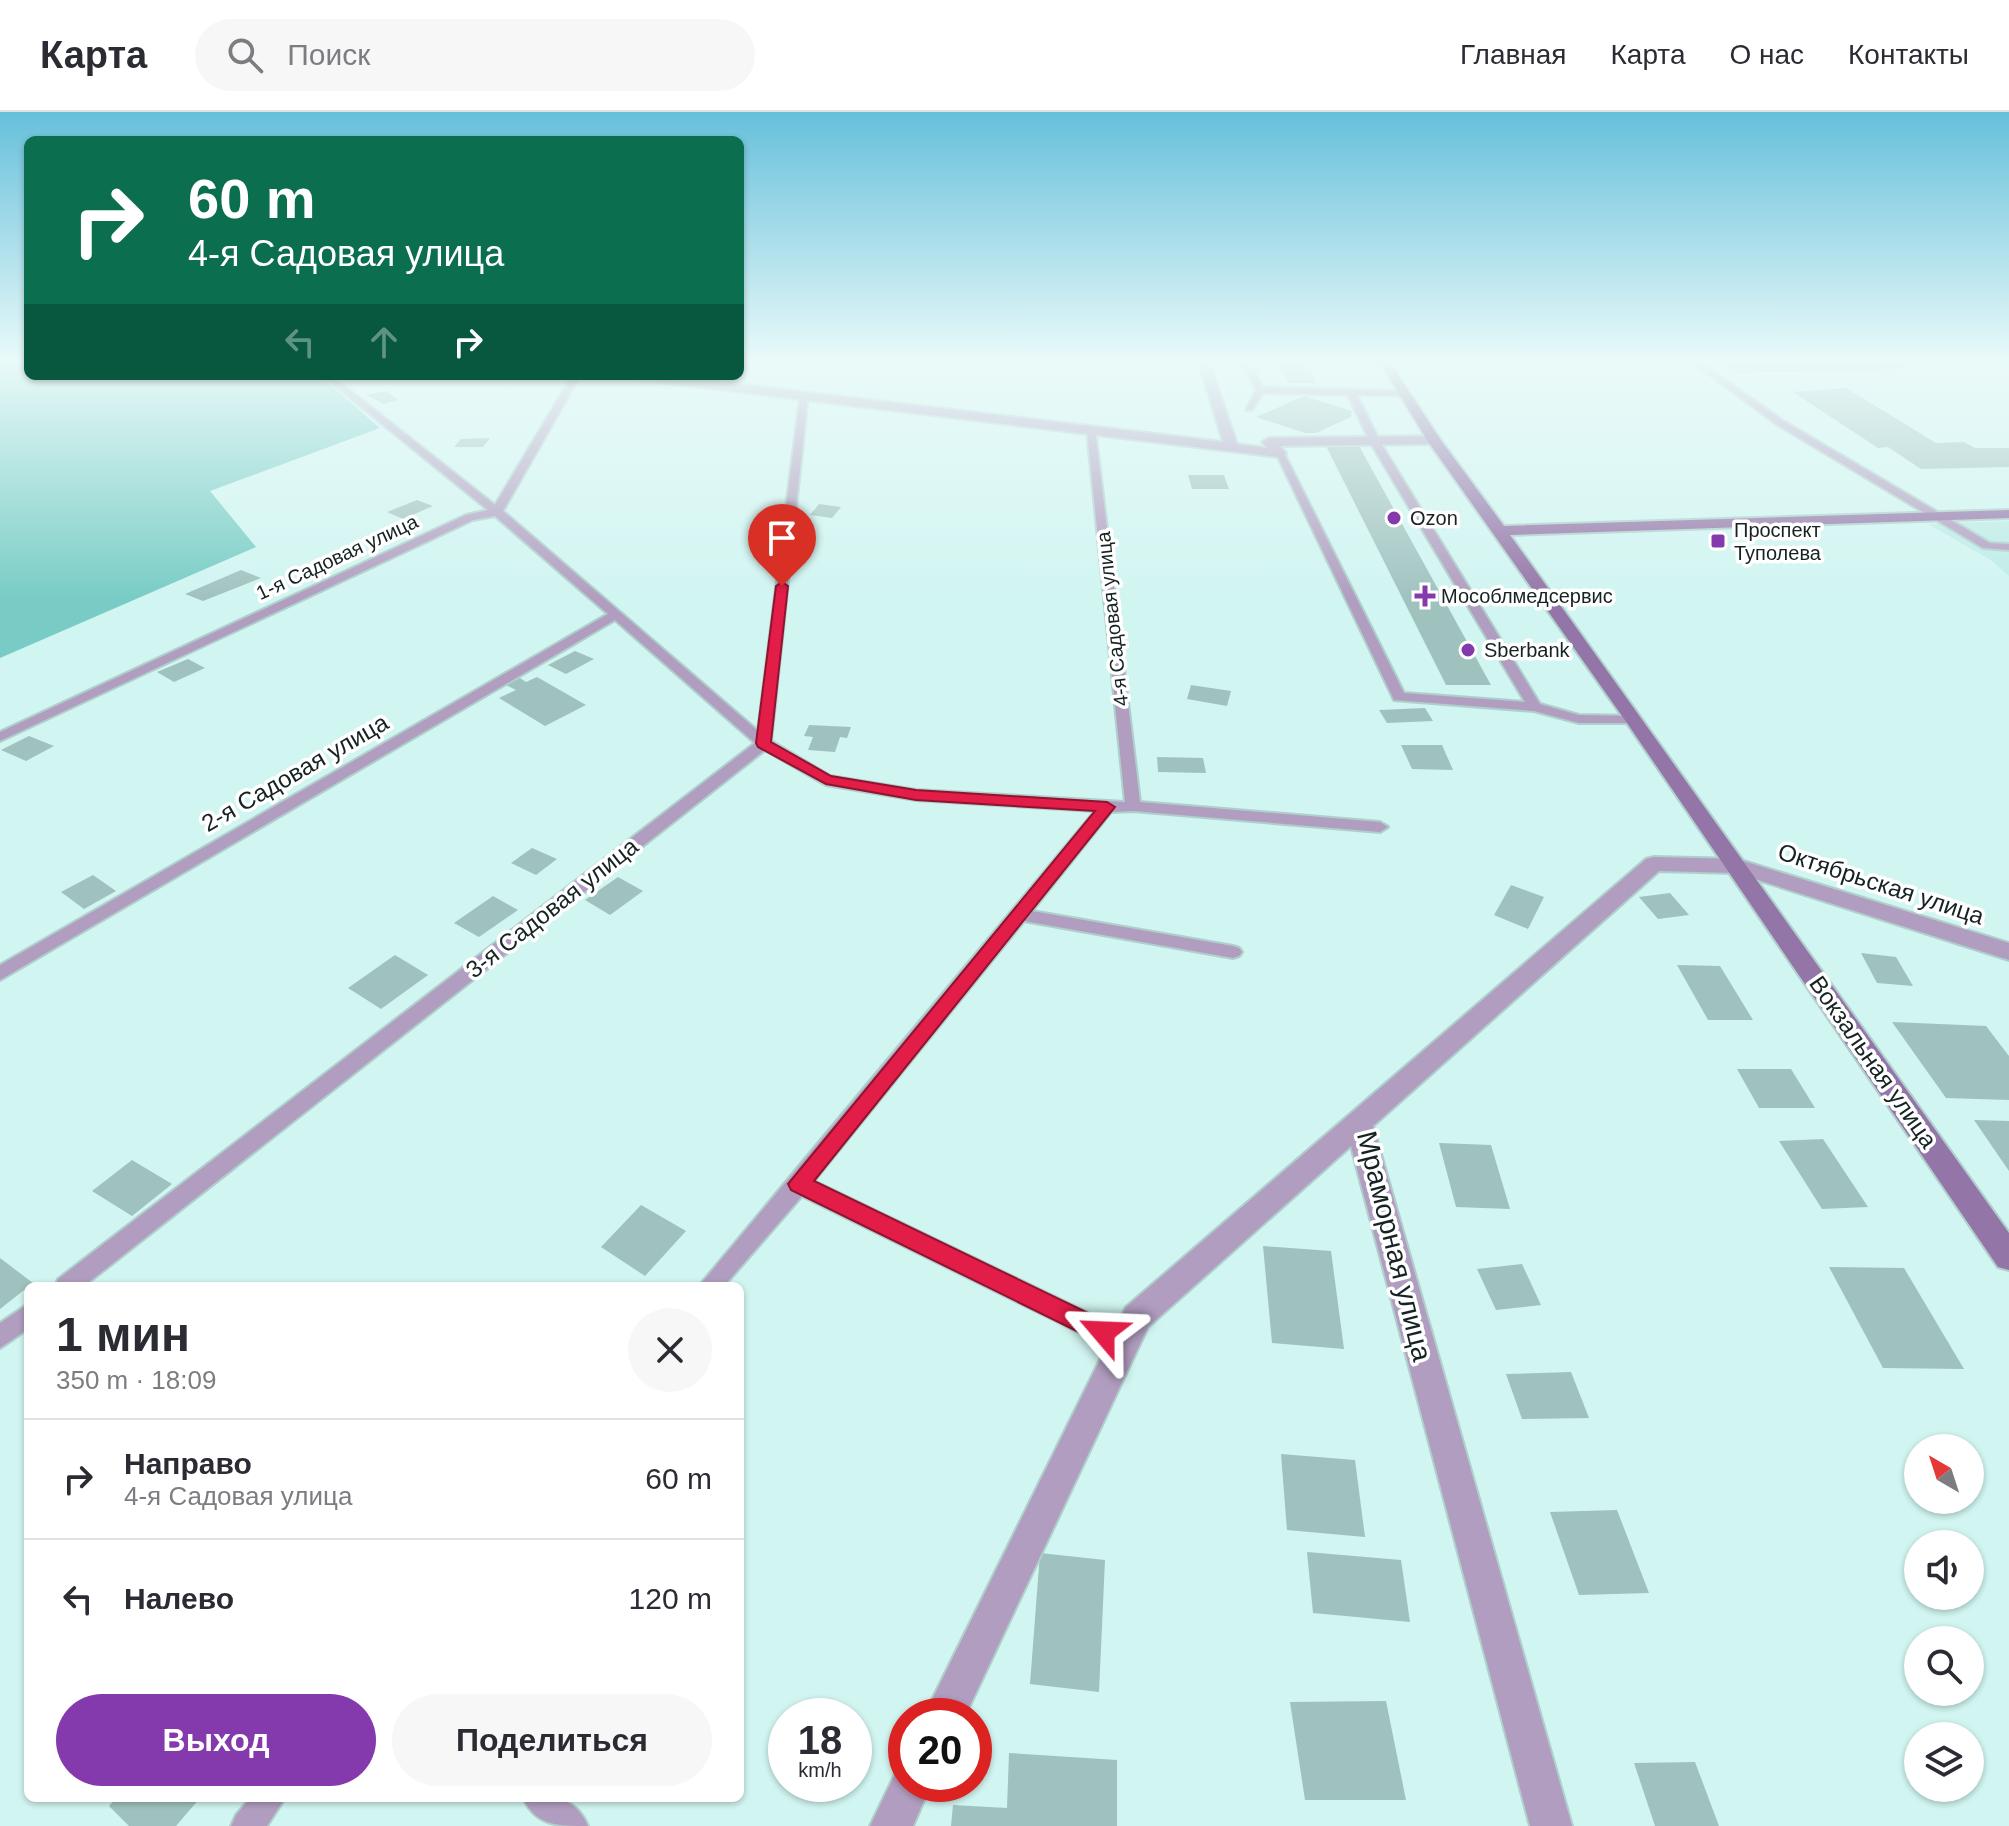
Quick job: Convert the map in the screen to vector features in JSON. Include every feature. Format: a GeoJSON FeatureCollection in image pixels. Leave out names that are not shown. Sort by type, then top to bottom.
{"type":"FeatureCollection","features":[{"type":"Feature","properties":{"kind":"main road","name":"Вокзальная улица"},"geometry":{"type":"LineString","coordinates":[[1435,441],[1635,720],[2009,1257]]}},
{"type":"Feature","properties":{"kind":"main road"},"geometry":{"type":"LineString","coordinates":[[1501,531],[2009,514]]}},
{"type":"Feature","properties":{"kind":"street"},"geometry":{"type":"LineString","coordinates":[[1179,441],[1279,453]]}},
{"type":"Feature","properties":{"kind":"street"},"geometry":{"type":"LineString","coordinates":[[1229,441],[1231,447]]}},
{"type":"Feature","properties":{"kind":"street"},"geometry":{"type":"LineString","coordinates":[[1279,453],[1269,442],[1405,441]]}},
{"type":"Feature","properties":{"kind":"street","name":"Мраморная улица"},"geometry":{"type":"LineString","coordinates":[[1551,1826],[1358,1123],[1654,864],[1737,866]]}},
{"type":"Feature","properties":{"kind":"street","name":"Октябрьская улица"},"geometry":{"type":"LineString","coordinates":[[1737,866],[2009,952]]}},
{"type":"Feature","properties":{"kind":"street"},"geometry":{"type":"LineString","coordinates":[[953,1698],[1137,1317],[1358,1123]]}},
{"type":"Feature","properties":{"kind":"street"},"geometry":{"type":"LineString","coordinates":[[891,1826],[902,1802]]}},
{"type":"Feature","properties":{"kind":"lane"},"geometry":{"type":"LineString","coordinates":[[408,441],[497,512],[764,743],[826,780],[916,795],[1133,806],[1380,827]]}},
{"type":"Feature","properties":{"kind":"lane"},"geometry":{"type":"LineString","coordinates":[[497,512],[538,441]]}},
{"type":"Feature","properties":{"kind":"lane"},"geometry":{"type":"LineString","coordinates":[[764,743],[800,441]]}},
{"type":"Feature","properties":{"kind":"lane","name":"4-я Садовая улица"},"geometry":{"type":"LineString","coordinates":[[1093,441],[1133,806]]}},
{"type":"Feature","properties":{"kind":"lane"},"geometry":{"type":"LineString","coordinates":[[1811,441],[1987,546],[2009,547]]}},
{"type":"Feature","properties":{"kind":"lane"},"geometry":{"type":"LineString","coordinates":[[1375,442],[1535,707]]}},
{"type":"Feature","properties":{"kind":"lane"},"geometry":{"type":"LineString","coordinates":[[1279,453],[1399,697],[1535,707],[1579,719],[1635,720]]}},
{"type":"Feature","properties":{"kind":"lane","name":"1-я Садовая улица"},"geometry":{"type":"LineString","coordinates":[[0,737],[470,517],[497,512]]}},
{"type":"Feature","properties":{"kind":"lane","name":"2-я Садовая улица"},"geometry":{"type":"LineString","coordinates":[[0,973],[615,615]]}},
{"type":"Feature","properties":{"kind":"lane","name":"3-я Садовая улица"},"geometry":{"type":"LineString","coordinates":[[71,1282],[764,743]]}},
{"type":"Feature","properties":{"kind":"lane"},"geometry":{"type":"LineString","coordinates":[[713,1282],[799,1184],[1107,807]]}},
{"type":"Feature","properties":{"kind":"lane"},"geometry":{"type":"LineString","coordinates":[[1018,914],[1233,952]]}},
{"type":"Feature","properties":{"kind":"lane"},"geometry":{"type":"LineString","coordinates":[[799,1184],[1103,1332]]}},
{"type":"Feature","properties":{"kind":"lane"},"geometry":{"type":"LineString","coordinates":[[0,1337],[24,1318]]}},
{"type":"Feature","properties":{"kind":"lane"},"geometry":{"type":"LineString","coordinates":[[247,1826],[267,1802]]}},
{"type":"Feature","properties":{"kind":"lane"},"geometry":{"type":"LineString","coordinates":[[543,1802],[572,1826]]}},
{"type":"Feature","properties":{"kind":"shaded area"},"geometry":{"type":"Polygon","coordinates":[[[0,441],[345,441],[210,491],[256,547],[0,658],[0,441]]]}},
{"type":"Feature","properties":{"kind":"shaded area"},"geometry":{"type":"Polygon","coordinates":[[[2009,521],[2009,576],[1991,560],[1928,524],[2009,521]]]}},
{"type":"Feature","properties":{"kind":"building"},"geometry":{"type":"Polygon","coordinates":[[[459,441],[488,441],[483,447],[454,447],[459,441]]]}},
{"type":"Feature","properties":{"kind":"building"},"geometry":{"type":"Polygon","coordinates":[[[1867,441],[1964,442],[1975,448],[2009,448],[2009,467],[1921,469],[1888,447],[1878,448],[1867,441]]]}},
{"type":"Feature","properties":{"kind":"building"},"geometry":{"type":"Polygon","coordinates":[[[1326,446],[1359,446],[1491,685],[1446,685],[1326,446]]]}},
{"type":"Feature","properties":{"kind":"building"},"geometry":{"type":"Polygon","coordinates":[[[1188,475],[1224,475],[1229,489],[1192,489],[1188,475]]]}},
{"type":"Feature","properties":{"kind":"building"},"geometry":{"type":"Polygon","coordinates":[[[417,500],[433,506],[403,519],[387,512],[417,500]]]}},
{"type":"Feature","properties":{"kind":"building"},"geometry":{"type":"Polygon","coordinates":[[[819,504],[841,507],[832,518],[810,515],[819,504]]]}},
{"type":"Feature","properties":{"kind":"building"},"geometry":{"type":"Polygon","coordinates":[[[241,570],[261,578],[203,601],[185,594],[241,570]]]}},
{"type":"Feature","properties":{"kind":"building"},"geometry":{"type":"Polygon","coordinates":[[[575,651],[594,659],[566,674],[548,665],[575,651]]]}},
{"type":"Feature","properties":{"kind":"building"},"geometry":{"type":"Polygon","coordinates":[[[188,659],[205,668],[174,682],[157,672],[188,659]]]}},
{"type":"Feature","properties":{"kind":"building"},"geometry":{"type":"Polygon","coordinates":[[[537,677],[586,705],[545,726],[499,698],[516,690],[506,685],[520,678],[526,682],[537,677]]]}},
{"type":"Feature","properties":{"kind":"building"},"geometry":{"type":"Polygon","coordinates":[[[1191,685],[1231,691],[1227,706],[1187,699],[1191,685]]]}},
{"type":"Feature","properties":{"kind":"building"},"geometry":{"type":"Polygon","coordinates":[[[1425,708],[1433,721],[1387,723],[1379,710],[1425,708]]]}},
{"type":"Feature","properties":{"kind":"building"},"geometry":{"type":"Polygon","coordinates":[[[809,725],[851,727],[847,738],[840,737],[835,752],[808,750],[813,737],[804,736],[809,725]]]}},
{"type":"Feature","properties":{"kind":"building"},"geometry":{"type":"Polygon","coordinates":[[[29,736],[54,746],[26,761],[1,750],[29,736]]]}},
{"type":"Feature","properties":{"kind":"building"},"geometry":{"type":"Polygon","coordinates":[[[1401,745],[1442,745],[1453,770],[1412,769],[1401,745]]]}},
{"type":"Feature","properties":{"kind":"building"},"geometry":{"type":"Polygon","coordinates":[[[1157,757],[1203,758],[1206,773],[1158,772],[1157,757]]]}},
{"type":"Feature","properties":{"kind":"building"},"geometry":{"type":"Polygon","coordinates":[[[532,848],[557,859],[536,875],[511,863],[532,848]]]}},
{"type":"Feature","properties":{"kind":"building"},"geometry":{"type":"Polygon","coordinates":[[[93,875],[116,891],[84,909],[61,892],[93,875]]]}},
{"type":"Feature","properties":{"kind":"building"},"geometry":{"type":"Polygon","coordinates":[[[618,877],[643,891],[610,915],[585,900],[618,877]]]}},
{"type":"Feature","properties":{"kind":"building"},"geometry":{"type":"Polygon","coordinates":[[[1511,885],[1544,897],[1528,929],[1494,915],[1511,885]]]}},
{"type":"Feature","properties":{"kind":"building"},"geometry":{"type":"Polygon","coordinates":[[[1670,893],[1689,915],[1658,919],[1639,897],[1670,893]]]}},
{"type":"Feature","properties":{"kind":"building"},"geometry":{"type":"Polygon","coordinates":[[[493,896],[518,910],[479,937],[454,923],[493,896]]]}},
{"type":"Feature","properties":{"kind":"building"},"geometry":{"type":"Polygon","coordinates":[[[1861,953],[1896,957],[1913,986],[1877,983],[1861,953]]]}},
{"type":"Feature","properties":{"kind":"building"},"geometry":{"type":"Polygon","coordinates":[[[395,955],[428,975],[381,1009],[348,988],[395,955]]]}},
{"type":"Feature","properties":{"kind":"building"},"geometry":{"type":"Polygon","coordinates":[[[1677,965],[1720,966],[1753,1020],[1708,1020],[1677,965]]]}},
{"type":"Feature","properties":{"kind":"building"},"geometry":{"type":"Polygon","coordinates":[[[1892,1022],[1986,1026],[2009,1056],[2009,1100],[1946,1098],[1892,1022]]]}},
{"type":"Feature","properties":{"kind":"building"},"geometry":{"type":"Polygon","coordinates":[[[1737,1069],[1791,1069],[1815,1108],[1759,1108],[1737,1069]]]}},
{"type":"Feature","properties":{"kind":"building"},"geometry":{"type":"Polygon","coordinates":[[[1974,1120],[2009,1121],[2009,1171],[1974,1120]]]}},
{"type":"Feature","properties":{"kind":"building"},"geometry":{"type":"Polygon","coordinates":[[[1823,1139],[1868,1207],[1822,1209],[1779,1141],[1823,1139]]]}},
{"type":"Feature","properties":{"kind":"building"},"geometry":{"type":"Polygon","coordinates":[[[1439,1143],[1491,1145],[1510,1209],[1456,1207],[1439,1143]]]}},
{"type":"Feature","properties":{"kind":"building"},"geometry":{"type":"Polygon","coordinates":[[[132,1160],[172,1184],[132,1216],[92,1191],[132,1160]]]}},
{"type":"Feature","properties":{"kind":"building"},"geometry":{"type":"Polygon","coordinates":[[[641,1205],[686,1231],[645,1276],[601,1247],[641,1205]]]}},
{"type":"Feature","properties":{"kind":"building"},"geometry":{"type":"Polygon","coordinates":[[[1263,1246],[1331,1251],[1344,1349],[1272,1343],[1263,1246]]]}},
{"type":"Feature","properties":{"kind":"building"},"geometry":{"type":"Polygon","coordinates":[[[0,1258],[32,1282],[24,1282],[24,1290],[0,1309],[0,1258]]]}},
{"type":"Feature","properties":{"kind":"building"},"geometry":{"type":"Polygon","coordinates":[[[1522,1264],[1541,1305],[1496,1310],[1477,1269],[1522,1264]]]}},
{"type":"Feature","properties":{"kind":"building"},"geometry":{"type":"Polygon","coordinates":[[[1829,1267],[1904,1268],[1964,1369],[1883,1368],[1829,1267]]]}},
{"type":"Feature","properties":{"kind":"building"},"geometry":{"type":"Polygon","coordinates":[[[1571,1372],[1589,1418],[1522,1419],[1506,1374],[1571,1372]]]}},
{"type":"Feature","properties":{"kind":"building"},"geometry":{"type":"Polygon","coordinates":[[[1281,1454],[1355,1460],[1365,1537],[1287,1530],[1281,1454]]]}},
{"type":"Feature","properties":{"kind":"building"},"geometry":{"type":"Polygon","coordinates":[[[1617,1510],[1649,1593],[1579,1595],[1550,1512],[1617,1510]]]}},
{"type":"Feature","properties":{"kind":"building"},"geometry":{"type":"Polygon","coordinates":[[[1307,1552],[1401,1560],[1410,1622],[1313,1613],[1307,1552]]]}},
{"type":"Feature","properties":{"kind":"building"},"geometry":{"type":"Polygon","coordinates":[[[1040,1553],[1105,1560],[1099,1692],[1030,1684],[1040,1553]]]}},
{"type":"Feature","properties":{"kind":"building"},"geometry":{"type":"Polygon","coordinates":[[[1386,1701],[1406,1800],[1305,1800],[1290,1702],[1386,1701]]]}},
{"type":"Feature","properties":{"kind":"building"},"geometry":{"type":"Polygon","coordinates":[[[1009,1753],[1117,1760],[1117,1826],[951,1826],[953,1805],[1007,1808],[1009,1753]]]}},
{"type":"Feature","properties":{"kind":"building"},"geometry":{"type":"Polygon","coordinates":[[[1695,1762],[1719,1826],[1655,1826],[1634,1763],[1695,1762]]]}},
{"type":"Feature","properties":{"kind":"building"},"geometry":{"type":"Polygon","coordinates":[[[112,1802],[197,1802],[176,1826],[129,1826],[109,1806],[112,1802]]]}},
{"type":"Feature","properties":{"kind":"place","name":"Ozon"},"geometry":{"type":"Point","coordinates":[1394,518]}},
{"type":"Feature","properties":{"kind":"place","name":"Проспект Туполева"},"geometry":{"type":"Point","coordinates":[1718,541]}},
{"type":"Feature","properties":{"kind":"place","name":"Мособлмедсервис"},"geometry":{"type":"Point","coordinates":[1425,596]}},
{"type":"Feature","properties":{"kind":"place","name":"Sberbank"},"geometry":{"type":"Point","coordinates":[1468,650]}},
{"type":"Feature","properties":{"kind":"route"},"geometry":{"type":"LineString","coordinates":[[782,586],[764,743],[826,780],[916,795],[1107,807],[799,1184],[1103,1332]]}}]}
